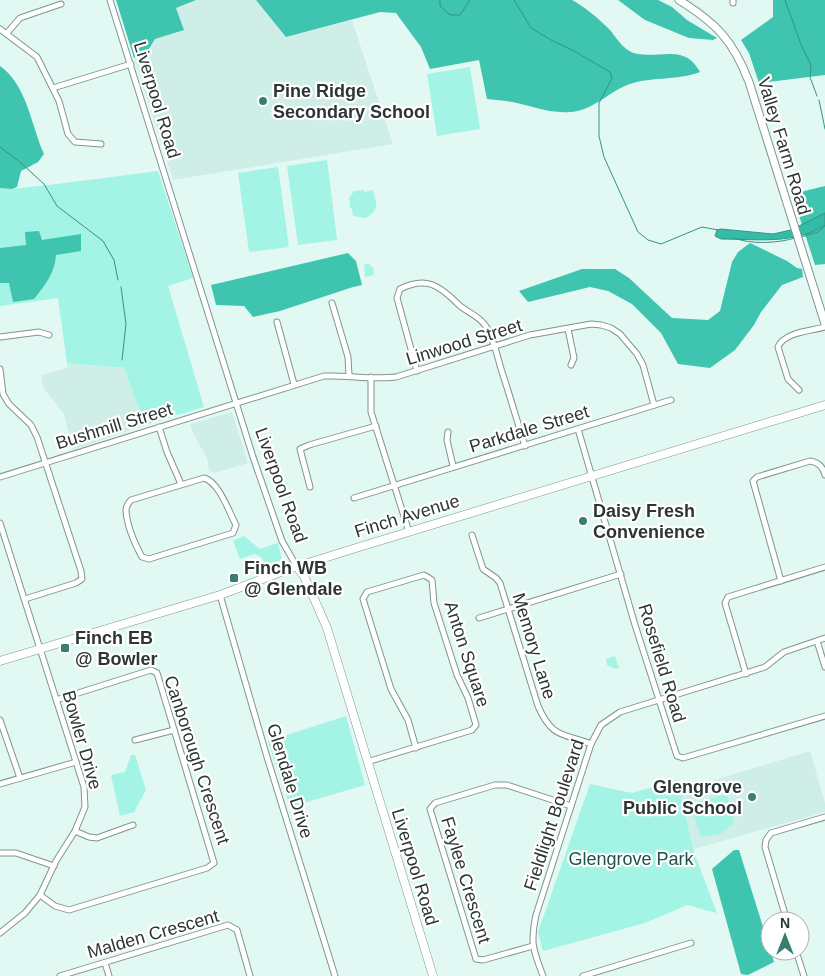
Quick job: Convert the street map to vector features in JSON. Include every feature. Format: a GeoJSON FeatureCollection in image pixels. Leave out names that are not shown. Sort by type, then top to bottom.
{"type":"FeatureCollection","features":[{"type":"Feature","properties":{"kind":"main road","name":"Finch Avenue"},"geometry":{"type":"LineString","coordinates":[[0,661],[130,623],[220,595],[297,567],[825,405]]}},
{"type":"Feature","properties":{"kind":"main road","name":"Liverpool Road"},"geometry":{"type":"LineString","coordinates":[[297,567],[304,576],[327,628],[433,976]]}},
{"type":"Feature","properties":{"kind":"street","name":"Liverpool Road"},"geometry":{"type":"LineString","coordinates":[[110,0],[270,509],[282,541],[297,567]]}},
{"type":"Feature","properties":{"kind":"street","name":"Valley Farm Road"},"geometry":{"type":"LineString","coordinates":[[679,0],[709,21],[726,37],[742,61],[825,326]]}},
{"type":"Feature","properties":{"kind":"street"},"geometry":{"type":"LineString","coordinates":[[7,33],[20,18],[61,4]]}},
{"type":"Feature","properties":{"kind":"street"},"geometry":{"type":"LineString","coordinates":[[0,29],[37,57],[59,100],[68,134],[75,142],[100,144]]}},
{"type":"Feature","properties":{"kind":"street"},"geometry":{"type":"LineString","coordinates":[[53,88],[130,64]]}},
{"type":"Feature","properties":{"kind":"street"},"geometry":{"type":"LineString","coordinates":[[417,370],[397,298],[400,289],[420,282],[433,284],[443,289],[462,308],[474,314],[484,324],[494,346],[525,446]]}},
{"type":"Feature","properties":{"kind":"street"},"geometry":{"type":"LineString","coordinates":[[332,303],[348,357],[350,375]]}},
{"type":"Feature","properties":{"kind":"street"},"geometry":{"type":"LineString","coordinates":[[276,322],[294,384]]}},
{"type":"Feature","properties":{"kind":"street","name":"Linwood Street"},"geometry":{"type":"LineString","coordinates":[[236,403],[324,376],[396,377],[530,335],[591,324],[611,328],[620,334],[637,354],[643,365],[654,405]]}},
{"type":"Feature","properties":{"kind":"street"},"geometry":{"type":"LineString","coordinates":[[799,390],[788,379],[778,347],[780,341],[788,336],[825,326]]}},
{"type":"Feature","properties":{"kind":"street"},"geometry":{"type":"LineString","coordinates":[[568,329],[574,358],[571,365]]}},
{"type":"Feature","properties":{"kind":"street"},"geometry":{"type":"LineString","coordinates":[[0,337],[38,332],[49,335]]}},
{"type":"Feature","properties":{"kind":"street"},"geometry":{"type":"LineString","coordinates":[[0,369],[4,394],[9,404],[31,425],[81,571],[82,579],[76,583],[25,599]]}},
{"type":"Feature","properties":{"kind":"street"},"geometry":{"type":"LineString","coordinates":[[371,377],[371,412],[409,532]]}},
{"type":"Feature","properties":{"kind":"street","name":"Parkdale Street"},"geometry":{"type":"LineString","coordinates":[[354,498],[672,400]]}},
{"type":"Feature","properties":{"kind":"street","name":"Bushmill Street"},"geometry":{"type":"LineString","coordinates":[[0,477],[236,403]]}},
{"type":"Feature","properties":{"kind":"street"},"geometry":{"type":"LineString","coordinates":[[310,487],[300,449],[376,426]]}},
{"type":"Feature","properties":{"kind":"street"},"geometry":{"type":"LineString","coordinates":[[159,427],[167,452],[181,484]]}},
{"type":"Feature","properties":{"kind":"street","name":"Rosefield Road"},"geometry":{"type":"LineString","coordinates":[[578,429],[677,756],[683,758],[825,716]]}},
{"type":"Feature","properties":{"kind":"street"},"geometry":{"type":"LineString","coordinates":[[448,432],[447,440],[453,466]]}},
{"type":"Feature","properties":{"kind":"street"},"geometry":{"type":"LineString","coordinates":[[781,581],[753,481],[756,477],[810,461],[816,461],[823,468],[825,475]]}},
{"type":"Feature","properties":{"kind":"street"},"geometry":{"type":"LineString","coordinates":[[204,478],[210,480],[216,486],[236,526],[234,531],[149,559],[142,557],[129,522],[126,509],[128,504],[131,500],[181,484],[204,478]]}},
{"type":"Feature","properties":{"kind":"street","name":"Bowler Drive"},"geometry":{"type":"LineString","coordinates":[[0,523],[84,787],[85,807],[76,831],[54,866],[40,895],[25,912],[0,933]]}},
{"type":"Feature","properties":{"kind":"street","name":"Memory Lane"},"geometry":{"type":"LineString","coordinates":[[472,535],[483,569],[500,583],[538,706],[544,719],[550,728],[560,735],[591,744]]}},
{"type":"Feature","properties":{"kind":"street"},"geometry":{"type":"LineString","coordinates":[[0,545],[6,543]]}},
{"type":"Feature","properties":{"kind":"street"},"geometry":{"type":"LineString","coordinates":[[746,674],[725,603],[728,597],[825,567]]}},
{"type":"Feature","properties":{"kind":"street"},"geometry":{"type":"LineString","coordinates":[[479,618],[621,574]]}},
{"type":"Feature","properties":{"kind":"street","name":"Anton Square"},"geometry":{"type":"LineString","coordinates":[[367,762],[416,748],[472,730],[476,725],[468,698],[457,675],[434,603],[432,580],[424,576],[367,592],[364,599],[391,689],[408,720],[416,748]]}},
{"type":"Feature","properties":{"kind":"street","name":"Glendale Drive"},"geometry":{"type":"LineString","coordinates":[[220,595],[267,757],[335,976]]}},
{"type":"Feature","properties":{"kind":"street","name":"Fieldlight Boulevard"},"geometry":{"type":"LineString","coordinates":[[542,976],[532,946],[536,914],[591,744],[601,725],[620,712],[765,667],[784,652],[825,638]]}},
{"type":"Feature","properties":{"kind":"street"},"geometry":{"type":"LineString","coordinates":[[817,641],[825,667]]}},
{"type":"Feature","properties":{"kind":"street","name":"Canborough Crescent"},"geometry":{"type":"LineString","coordinates":[[40,895],[62,910],[69,910],[208,868],[214,863],[157,673],[152,670],[56,700]]}},
{"type":"Feature","properties":{"kind":"street"},"geometry":{"type":"LineString","coordinates":[[0,720],[20,778]]}},
{"type":"Feature","properties":{"kind":"street"},"geometry":{"type":"LineString","coordinates":[[135,740],[174,730]]}},
{"type":"Feature","properties":{"kind":"street"},"geometry":{"type":"LineString","coordinates":[[0,784],[76,762]]}},
{"type":"Feature","properties":{"kind":"street","name":"Faylee Crescent"},"geometry":{"type":"LineString","coordinates":[[532,946],[482,960],[476,959],[430,809],[435,803],[496,785],[507,785],[571,806]]}},
{"type":"Feature","properties":{"kind":"street"},"geometry":{"type":"LineString","coordinates":[[784,911],[768,859],[765,846],[766,840],[771,834],[825,817]]}},
{"type":"Feature","properties":{"kind":"street"},"geometry":{"type":"LineString","coordinates":[[76,831],[89,837],[97,838],[133,825]]}},
{"type":"Feature","properties":{"kind":"street"},"geometry":{"type":"LineString","coordinates":[[0,853],[16,853],[54,866]]}},
{"type":"Feature","properties":{"kind":"street","name":"Malden Crescent"},"geometry":{"type":"LineString","coordinates":[[60,976],[228,925],[236,930],[250,976]]}},
{"type":"Feature","properties":{"kind":"street"},"geometry":{"type":"LineString","coordinates":[[582,976],[691,943]]}},
{"type":"Feature","properties":{"kind":"street"},"geometry":{"type":"LineString","coordinates":[[799,961],[804,976]]}},
{"type":"Feature","properties":{"kind":"street"},"geometry":{"type":"LineString","coordinates":[[105,963],[109,976]]}},
{"type":"Feature","properties":{"kind":"shaded area"},"geometry":{"type":"Polygon","coordinates":[[[116,0],[196,0],[176,8],[184,30],[155,39],[147,52],[134,58],[116,0]]]}},
{"type":"Feature","properties":{"kind":"shaded area","name":"Pine Ridge Secondary School"},"geometry":{"type":"Polygon","coordinates":[[[196,0],[256,0],[287,37],[352,20],[393,144],[173,180],[134,58],[147,52],[155,39],[184,30],[176,8],[196,0]]]}},
{"type":"Feature","properties":{"kind":"shaded area"},"geometry":{"type":"Polygon","coordinates":[[[256,0],[572,0],[601,21],[629,51],[647,55],[680,55],[694,63],[700,72],[682,77],[633,83],[618,89],[585,109],[570,112],[554,112],[514,102],[487,99],[479,60],[430,69],[421,47],[396,13],[380,12],[286,37],[256,0]]]}},
{"type":"Feature","properties":{"kind":"shaded area"},"geometry":{"type":"Polygon","coordinates":[[[618,0],[658,0],[672,7],[687,20],[717,38],[713,40],[689,38],[645,20],[618,0]]]}},
{"type":"Feature","properties":{"kind":"shaded area"},"geometry":{"type":"Polygon","coordinates":[[[773,0],[825,0],[825,75],[759,83],[749,53],[741,40],[773,17],[773,0]]]}},
{"type":"Feature","properties":{"kind":"shaded area"},"geometry":{"type":"Polygon","coordinates":[[[0,66],[9,74],[22,95],[44,154],[38,162],[21,171],[17,187],[12,189],[0,188],[0,66]]]}},
{"type":"Feature","properties":{"kind":"shaded area"},"geometry":{"type":"Polygon","coordinates":[[[825,186],[825,264],[815,265],[792,194],[825,186]]]}},
{"type":"Feature","properties":{"kind":"shaded area"},"geometry":{"type":"Polygon","coordinates":[[[825,213],[825,225],[801,236],[761,240],[721,239],[715,236],[717,230],[721,229],[773,234],[791,230],[825,213]]]}},
{"type":"Feature","properties":{"kind":"shaded area"},"geometry":{"type":"Polygon","coordinates":[[[39,231],[42,240],[81,234],[81,251],[56,255],[52,273],[34,299],[13,302],[9,283],[0,283],[0,248],[26,245],[25,232],[39,231]]]}},
{"type":"Feature","properties":{"kind":"shaded area"},"geometry":{"type":"Polygon","coordinates":[[[750,243],[802,269],[803,277],[782,285],[735,350],[710,368],[678,364],[661,333],[632,304],[608,291],[590,287],[528,302],[519,291],[582,269],[615,269],[629,278],[672,318],[708,320],[720,311],[732,262],[738,252],[750,243]]]}},
{"type":"Feature","properties":{"kind":"shaded area"},"geometry":{"type":"Polygon","coordinates":[[[348,253],[356,261],[362,285],[280,311],[253,317],[244,306],[216,305],[211,285],[348,253]]]}},
{"type":"Feature","properties":{"kind":"shaded area"},"geometry":{"type":"Polygon","coordinates":[[[67,363],[124,368],[145,425],[73,450],[64,414],[43,387],[41,375],[67,368],[67,363]]]}},
{"type":"Feature","properties":{"kind":"shaded area"},"geometry":{"type":"Polygon","coordinates":[[[232,412],[248,463],[214,473],[209,470],[207,458],[190,424],[232,412]]]}},
{"type":"Feature","properties":{"kind":"shaded area","name":"Glengrove Public School"},"geometry":{"type":"Polygon","coordinates":[[[810,751],[825,803],[825,812],[694,849],[679,791],[810,751]]]}},
{"type":"Feature","properties":{"kind":"shaded area"},"geometry":{"type":"Polygon","coordinates":[[[734,850],[739,850],[760,917],[760,961],[774,962],[748,975],[741,974],[712,869],[734,850]]]}},
{"type":"Feature","properties":{"kind":"green space"},"geometry":{"type":"Polygon","coordinates":[[[470,67],[480,129],[437,136],[427,74],[470,67]]]}},
{"type":"Feature","properties":{"kind":"green space"},"geometry":{"type":"Polygon","coordinates":[[[327,160],[337,240],[298,245],[287,166],[327,160]]]}},
{"type":"Feature","properties":{"kind":"green space"},"geometry":{"type":"Polygon","coordinates":[[[278,167],[289,247],[249,252],[238,173],[278,167]]]}},
{"type":"Feature","properties":{"kind":"green space"},"geometry":{"type":"Polygon","coordinates":[[[158,171],[193,278],[168,286],[204,407],[145,425],[124,368],[67,363],[58,298],[0,306],[0,188],[12,189],[158,171]]]}},
{"type":"Feature","properties":{"kind":"green space"},"geometry":{"type":"Polygon","coordinates":[[[364,190],[364,192],[373,190],[376,209],[366,218],[353,216],[349,198],[354,191],[364,190]]]}},
{"type":"Feature","properties":{"kind":"green space"},"geometry":{"type":"Polygon","coordinates":[[[369,263],[373,267],[374,275],[365,277],[364,265],[369,263]]]}},
{"type":"Feature","properties":{"kind":"green space"},"geometry":{"type":"Polygon","coordinates":[[[244,536],[260,549],[278,543],[282,560],[265,565],[262,558],[255,554],[240,559],[233,541],[244,536]]]}},
{"type":"Feature","properties":{"kind":"green space"},"geometry":{"type":"Polygon","coordinates":[[[615,656],[619,668],[615,669],[607,665],[606,659],[615,656]]]}},
{"type":"Feature","properties":{"kind":"green space"},"geometry":{"type":"Polygon","coordinates":[[[346,716],[365,785],[290,807],[268,741],[346,716]]]}},
{"type":"Feature","properties":{"kind":"green space"},"geometry":{"type":"Polygon","coordinates":[[[131,755],[135,755],[146,790],[135,812],[120,816],[111,775],[125,772],[131,755]]]}},
{"type":"Feature","properties":{"kind":"green space","name":"Glengrove Park"},"geometry":{"type":"Polygon","coordinates":[[[677,780],[695,855],[717,913],[687,905],[645,923],[543,951],[538,932],[590,784],[632,793],[677,780]]]}},
{"type":"Feature","properties":{"kind":"green space"},"geometry":{"type":"Polygon","coordinates":[[[726,794],[732,809],[733,824],[720,834],[701,837],[690,805],[726,794]]]}},
{"type":"Feature","properties":{"kind":"waterway"},"geometry":{"type":"LineString","coordinates":[[440,0],[440,6],[450,15],[460,15],[470,0]]}},
{"type":"Feature","properties":{"kind":"waterway"},"geometry":{"type":"LineString","coordinates":[[514,0],[531,28],[610,72],[612,78],[599,103],[599,136],[604,157],[638,232],[648,240],[661,244],[702,227],[718,230]]}},
{"type":"Feature","properties":{"kind":"waterway"},"geometry":{"type":"LineString","coordinates":[[785,0],[802,47],[811,65],[810,77],[817,96]]}},
{"type":"Feature","properties":{"kind":"waterway"},"geometry":{"type":"LineString","coordinates":[[819,100],[825,129]]}},
{"type":"Feature","properties":{"kind":"waterway"},"geometry":{"type":"LineString","coordinates":[[0,147],[44,184],[57,206],[103,241],[114,260],[118,280]]}},
{"type":"Feature","properties":{"kind":"waterway"},"geometry":{"type":"LineString","coordinates":[[801,237],[818,232],[825,226]]}},
{"type":"Feature","properties":{"kind":"waterway"},"geometry":{"type":"LineString","coordinates":[[735,238],[748,242],[781,241],[795,238]]}},
{"type":"Feature","properties":{"kind":"waterway"},"geometry":{"type":"LineString","coordinates":[[121,287],[126,324],[122,360]]}},
{"type":"Feature","properties":{"kind":"place","name":"Pine Ridge Secondary School"},"geometry":{"type":"Point","coordinates":[263,101]}},
{"type":"Feature","properties":{"kind":"place","name":"Daisy Fresh Convenience"},"geometry":{"type":"Point","coordinates":[583,521]}},
{"type":"Feature","properties":{"kind":"place","name":"Finch WB @ Glendale"},"geometry":{"type":"Point","coordinates":[234,578]}},
{"type":"Feature","properties":{"kind":"place","name":"Finch EB @ Bowler"},"geometry":{"type":"Point","coordinates":[65,648]}},
{"type":"Feature","properties":{"kind":"place","name":"Glengrove Public School"},"geometry":{"type":"Point","coordinates":[752,797]}}]}
